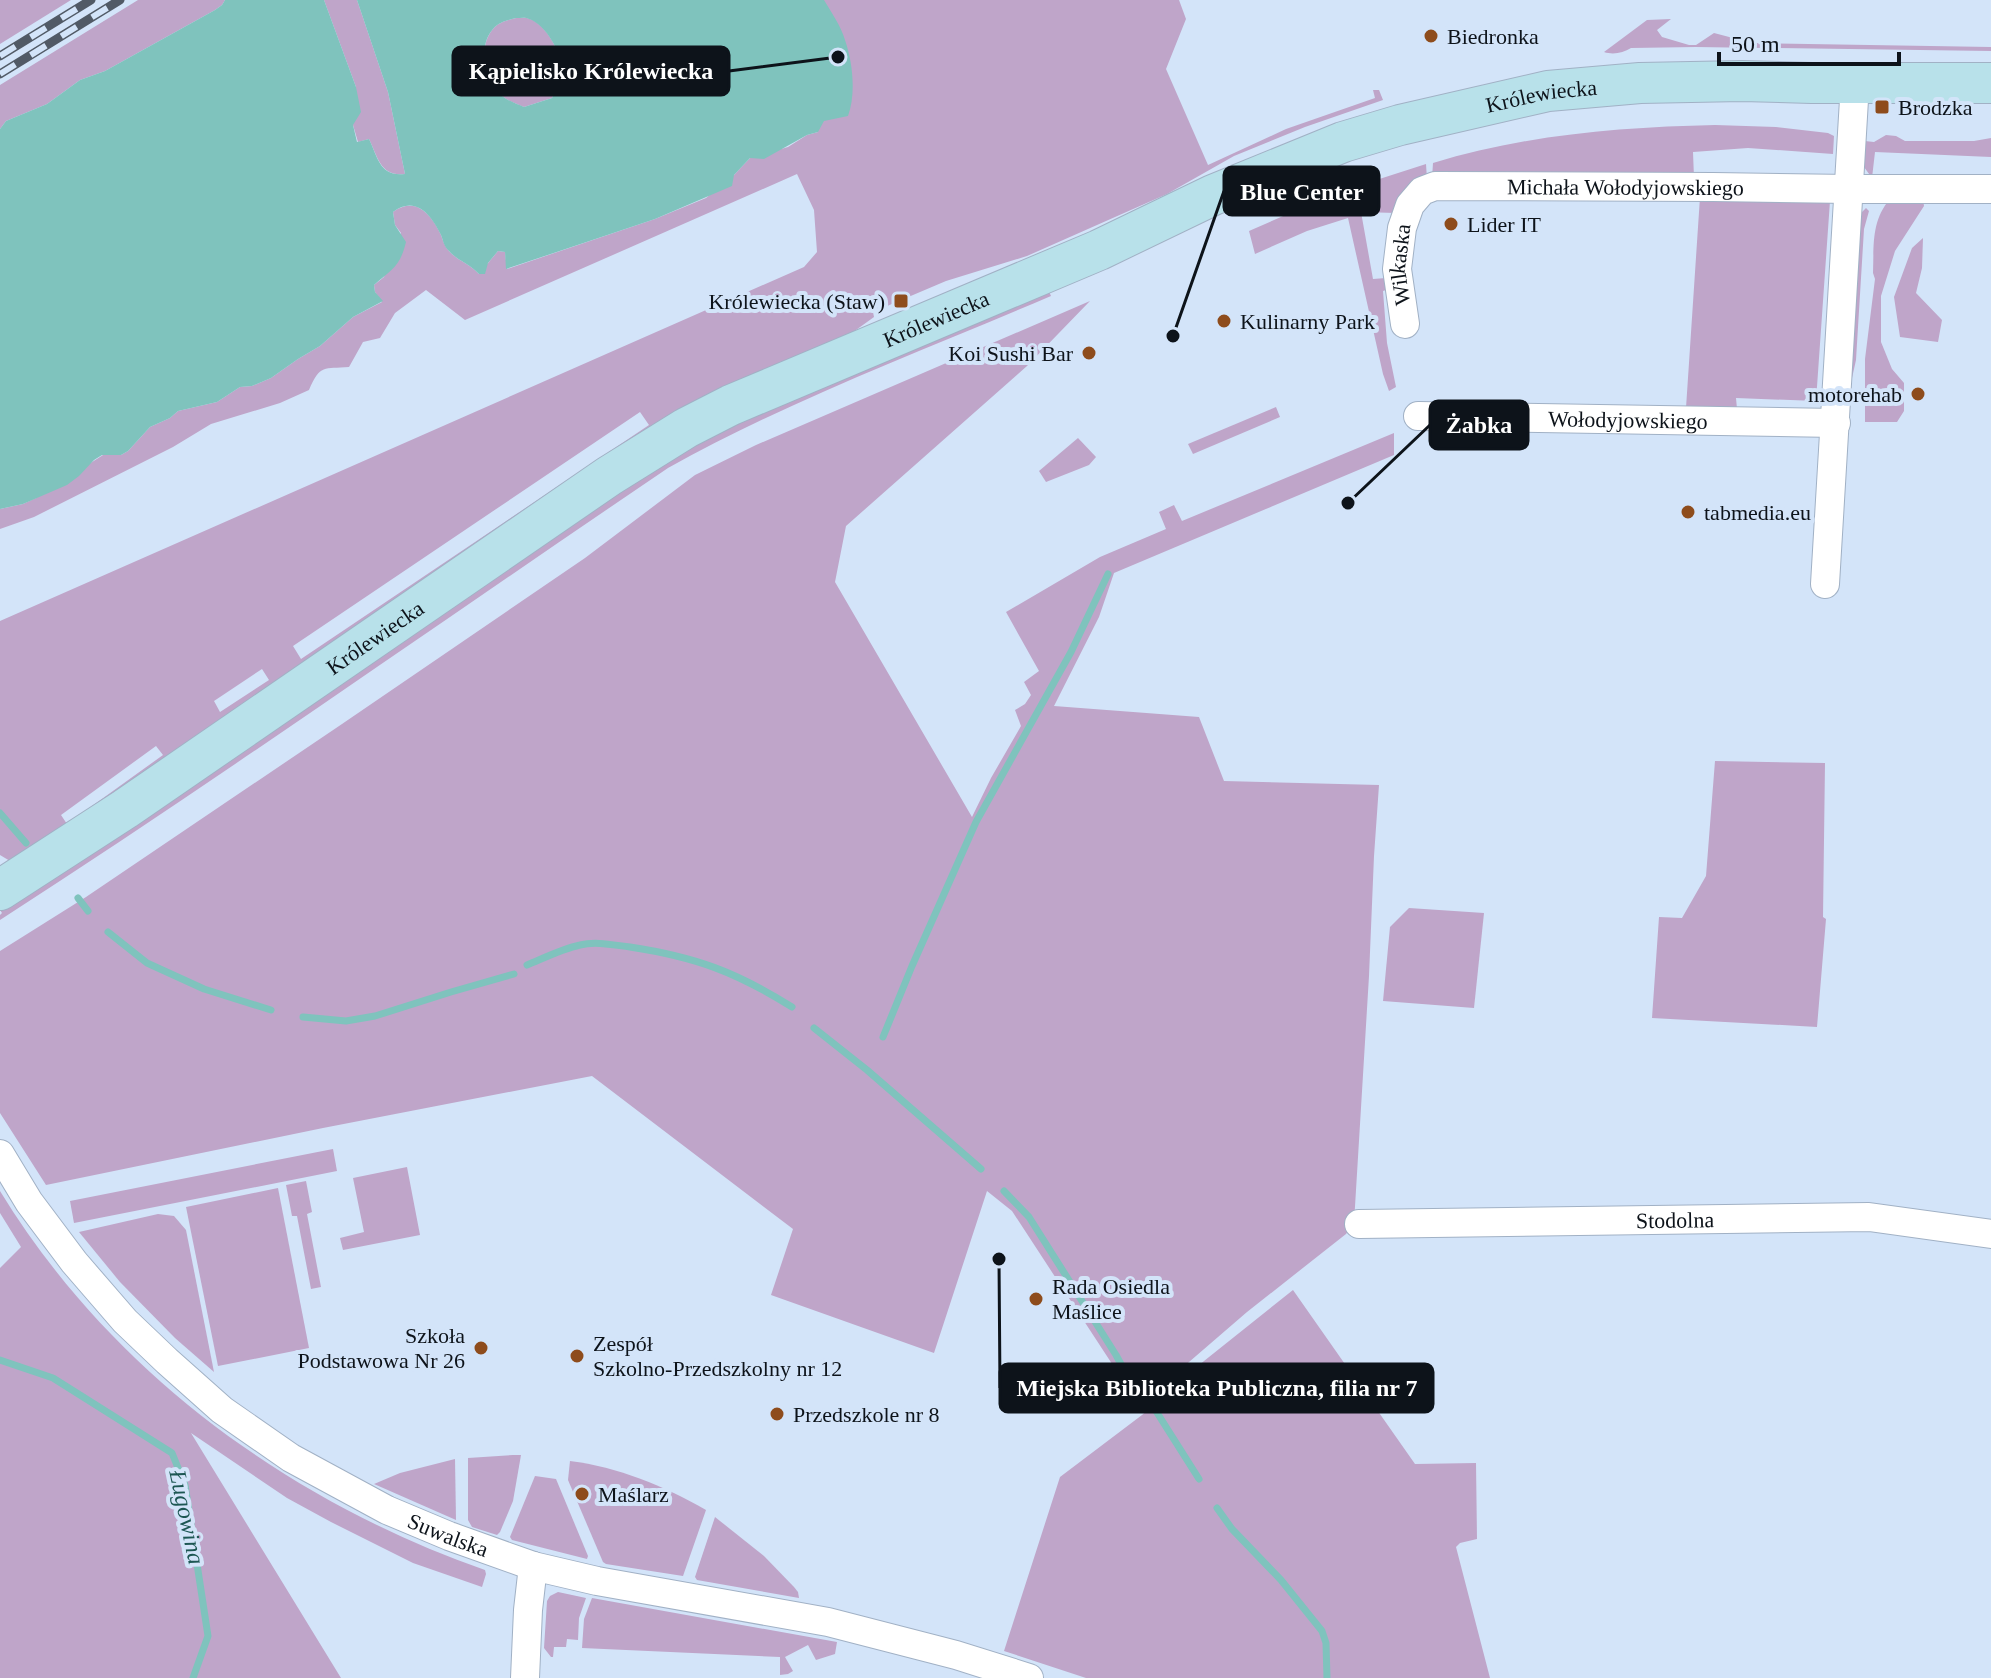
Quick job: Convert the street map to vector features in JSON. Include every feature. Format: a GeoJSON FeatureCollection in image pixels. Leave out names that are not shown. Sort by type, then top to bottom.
{"type":"FeatureCollection","features":[{"type":"Feature","properties":{"kind":"street","name":"Królewiecka"},"geometry":{"type":"LineString","coordinates":[[0,890],[125,809],[609,476],[686,428],[731,405],[1099,250],[1213,195],[1343,142],[1444,114],[1548,91],[1675,81],[1991,83]]}},
{"type":"Feature","properties":{"kind":"street"},"geometry":{"type":"LineString","coordinates":[[1825,584],[1857,189],[1855,83]]}},
{"type":"Feature","properties":{"kind":"street","name":"Michała Wołodyjowskiego"},"geometry":{"type":"LineString","coordinates":[[1410,205],[1422,191],[1435,186],[1453,185],[1991,189]]}},
{"type":"Feature","properties":{"kind":"street","name":"Wilkaska"},"geometry":{"type":"LineString","coordinates":[[1405,324],[1397,269],[1402,228],[1410,205]]}},
{"type":"Feature","properties":{"kind":"street","name":"Wołodyjowskiego"},"geometry":{"type":"LineString","coordinates":[[1418,416],[1836,423]]}},
{"type":"Feature","properties":{"kind":"street","name":"Suwalska"},"geometry":{"type":"LineString","coordinates":[[0,1154],[29,1202],[74,1262],[125,1321],[167,1361],[222,1410],[291,1458],[376,1505],[449,1536],[533,1566],[597,1581],[828,1622],[956,1655],[1029,1678]]}},
{"type":"Feature","properties":{"kind":"street","name":"Stodolna"},"geometry":{"type":"LineString","coordinates":[[1359,1224],[1869,1217],[1991,1234]]}},
{"type":"Feature","properties":{"kind":"street"},"geometry":{"type":"LineString","coordinates":[[525,1678],[533,1566]]}},
{"type":"Feature","properties":{"kind":"shaded area"},"geometry":{"type":"Polygon","coordinates":[[[0,0],[71,0],[0,44],[0,0]]]}},
{"type":"Feature","properties":{"kind":"shaded area"},"geometry":{"type":"Polygon","coordinates":[[[138,0],[225,0],[215,10],[105,71],[80,80],[47,104],[6,121],[0,129],[0,85],[138,0]]]}},
{"type":"Feature","properties":{"kind":"shaded area"},"geometry":{"type":"Polygon","coordinates":[[[225,0],[324,0],[356,87],[361,112],[353,125],[357,142],[369,139],[381,165],[397,174],[405,174],[388,92],[357,0],[824,0],[848,49],[852,68],[852,98],[848,116],[824,121],[818,132],[764,159],[750,158],[734,175],[732,186],[655,219],[506,269],[505,252],[498,251],[488,263],[485,274],[479,274],[447,249],[437,227],[422,209],[408,205],[401,207],[393,212],[395,225],[406,242],[404,250],[394,267],[374,285],[375,292],[383,301],[353,317],[320,346],[271,378],[240,387],[217,402],[178,411],[150,427],[128,451],[121,455],[102,455],[94,460],[67,485],[23,504],[0,509],[0,129],[6,121],[47,104],[80,80],[105,71],[222,5],[225,0]],[[518,18],[493,29],[484,54],[487,72],[495,88],[507,99],[524,107],[552,98],[561,80],[562,66],[553,42],[542,28],[528,18],[518,18]]]}},
{"type":"Feature","properties":{"kind":"shaded area"},"geometry":{"type":"Polygon","coordinates":[[[324,0],[357,0],[388,92],[405,174],[385,169],[369,139],[358,142],[353,125],[356,87],[324,0]]]}},
{"type":"Feature","properties":{"kind":"shaded area"},"geometry":{"type":"Polygon","coordinates":[[[758,0],[1179,0],[1186,19],[1166,69],[1208,165],[1286,129],[1375,98],[1373,90],[1379,90],[1383,100],[1234,156],[1167,194],[1027,256],[946,281],[873,312],[874,317],[824,353],[67,832],[10,861],[0,855],[0,621],[804,267],[817,252],[814,210],[797,174],[465,320],[426,290],[395,313],[380,338],[363,342],[349,367],[328,368],[320,372],[309,390],[280,403],[211,424],[173,447],[34,517],[0,529],[0,509],[36,498],[103,455],[121,455],[150,427],[178,411],[217,402],[240,387],[271,378],[320,346],[353,317],[382,302],[374,285],[384,277],[401,233],[395,225],[393,212],[401,208],[416,207],[427,214],[448,249],[479,274],[498,251],[505,252],[507,269],[655,219],[706,198],[750,158],[788,147],[818,132],[758,0]],[[640,412],[293,646],[301,659],[649,425],[640,412]],[[262,669],[214,701],[220,712],[269,680],[262,669]],[[156,746],[61,815],[67,824],[163,755],[156,746]]]}},
{"type":"Feature","properties":{"kind":"shaded area"},"geometry":{"type":"Polygon","coordinates":[[[516,18],[528,18],[542,28],[553,42],[562,66],[561,80],[552,98],[524,107],[509,101],[495,88],[487,72],[484,54],[493,29],[516,18]]]}},
{"type":"Feature","properties":{"kind":"shaded area"},"geometry":{"type":"Polygon","coordinates":[[[1671,19],[1657,30],[1662,37],[1689,45],[1696,45],[1714,33],[1752,43],[1991,47],[1991,51],[1696,47],[1631,48],[1618,53],[1604,52],[1647,20],[1671,19]]]}},
{"type":"Feature","properties":{"kind":"shaded area"},"geometry":{"type":"Polygon","coordinates":[[[1715,125],[1828,133],[1834,136],[1833,154],[1748,148],[1693,152],[1694,178],[1432,178],[1433,163],[1537,139],[1644,128],[1715,125]]]}},
{"type":"Feature","properties":{"kind":"shaded area"},"geometry":{"type":"Polygon","coordinates":[[[1886,135],[1905,141],[1974,141],[1991,138],[1991,157],[1875,152],[1872,178],[1864,167],[1865,141],[1874,142],[1886,135]]]}},
{"type":"Feature","properties":{"kind":"shaded area"},"geometry":{"type":"Polygon","coordinates":[[[1426,164],[1427,179],[1396,213],[1361,212],[1373,279],[1386,278],[1389,289],[1383,291],[1387,343],[1396,387],[1389,391],[1348,218],[1307,231],[1255,254],[1249,231],[1336,193],[1426,164]]]}},
{"type":"Feature","properties":{"kind":"shaded area"},"geometry":{"type":"Polygon","coordinates":[[[1700,197],[1830,201],[1816,401],[1736,398],[1737,409],[1686,408],[1700,197]]]}},
{"type":"Feature","properties":{"kind":"shaded area"},"geometry":{"type":"Polygon","coordinates":[[[1890,199],[1923,199],[1924,206],[1895,251],[1881,296],[1881,342],[1892,369],[1904,383],[1904,411],[1897,422],[1865,422],[1865,359],[1875,279],[1875,234],[1879,216],[1890,199]]]}},
{"type":"Feature","properties":{"kind":"shaded area"},"geometry":{"type":"Polygon","coordinates":[[[1866,208],[1869,211],[1864,229],[1856,360],[1850,381],[1860,214],[1866,208]]]}},
{"type":"Feature","properties":{"kind":"shaded area"},"geometry":{"type":"Polygon","coordinates":[[[1923,238],[1922,268],[1916,293],[1942,320],[1938,342],[1900,337],[1894,297],[1912,248],[1923,238]]]}},
{"type":"Feature","properties":{"kind":"shaded area"},"geometry":{"type":"Polygon","coordinates":[[[1047,287],[1051,296],[809,398],[668,468],[252,753],[0,920],[0,910],[525,553],[714,431],[1047,287]]]}},
{"type":"Feature","properties":{"kind":"shaded area"},"geometry":{"type":"Polygon","coordinates":[[[1090,301],[1027,366],[846,526],[835,582],[972,817],[1021,726],[1015,710],[1025,704],[1031,695],[1024,682],[1039,671],[1006,612],[1100,557],[1166,529],[1159,512],[1174,505],[1182,521],[1394,433],[1394,455],[1114,573],[1099,617],[1054,706],[1199,717],[1224,781],[1379,785],[1354,1223],[1346,1234],[1247,1312],[1138,1406],[1012,1211],[987,1191],[934,1353],[771,1295],[793,1229],[592,1076],[46,1185],[0,1113],[0,951],[86,897],[585,558],[695,475],[756,445],[1090,301]]]}},
{"type":"Feature","properties":{"kind":"shaded area"},"geometry":{"type":"Polygon","coordinates":[[[1276,407],[1280,417],[1193,454],[1188,444],[1276,407]]]}},
{"type":"Feature","properties":{"kind":"shaded area"},"geometry":{"type":"Polygon","coordinates":[[[1078,438],[1096,457],[1089,465],[1046,482],[1039,471],[1078,438]]]}},
{"type":"Feature","properties":{"kind":"shaded area"},"geometry":{"type":"Polygon","coordinates":[[[1715,761],[1825,763],[1823,917],[1826,919],[1817,1027],[1652,1018],[1659,917],[1682,918],[1706,876],[1715,761]]]}},
{"type":"Feature","properties":{"kind":"shaded area"},"geometry":{"type":"Polygon","coordinates":[[[1409,908],[1484,913],[1474,1008],[1383,1001],[1390,927],[1409,908]]]}},
{"type":"Feature","properties":{"kind":"shaded area"},"geometry":{"type":"Polygon","coordinates":[[[333,1149],[337,1171],[74,1223],[70,1201],[333,1149]]]}},
{"type":"Feature","properties":{"kind":"shaded area"},"geometry":{"type":"Polygon","coordinates":[[[407,1167],[420,1235],[343,1250],[340,1238],[364,1232],[353,1178],[407,1167]]]}},
{"type":"Feature","properties":{"kind":"shaded area"},"geometry":{"type":"Polygon","coordinates":[[[306,1181],[312,1212],[307,1214],[321,1287],[311,1289],[297,1216],[292,1216],[286,1185],[306,1181]]]}},
{"type":"Feature","properties":{"kind":"shaded area"},"geometry":{"type":"Polygon","coordinates":[[[278,1188],[309,1348],[218,1366],[186,1207],[278,1188]]]}},
{"type":"Feature","properties":{"kind":"shaded area"},"geometry":{"type":"Polygon","coordinates":[[[0,1191],[44,1256],[94,1316],[150,1372],[210,1422],[274,1467],[342,1507],[412,1541],[485,1570],[482,1587],[413,1563],[331,1522],[287,1498],[191,1433],[341,1678],[0,1678],[0,1268],[21,1247],[0,1213],[0,1191]]]}},
{"type":"Feature","properties":{"kind":"shaded area"},"geometry":{"type":"Polygon","coordinates":[[[158,1214],[174,1216],[186,1230],[214,1372],[175,1338],[120,1282],[79,1232],[158,1214]]]}},
{"type":"Feature","properties":{"kind":"shaded area"},"geometry":{"type":"Polygon","coordinates":[[[1293,1290],[1415,1464],[1476,1463],[1477,1539],[1456,1547],[1490,1678],[1086,1678],[1004,1651],[1060,1477],[1142,1415],[1293,1290]]]}},
{"type":"Feature","properties":{"kind":"shaded area"},"geometry":{"type":"Polygon","coordinates":[[[521,1455],[513,1501],[500,1532],[497,1535],[472,1527],[468,1520],[468,1458],[521,1455]]]}},
{"type":"Feature","properties":{"kind":"shaded area"},"geometry":{"type":"Polygon","coordinates":[[[455,1459],[456,1520],[374,1484],[400,1473],[455,1459]]]}},
{"type":"Feature","properties":{"kind":"shaded area"},"geometry":{"type":"Polygon","coordinates":[[[570,1461],[640,1479],[706,1510],[683,1576],[603,1562],[568,1480],[570,1461]]]}},
{"type":"Feature","properties":{"kind":"shaded area"},"geometry":{"type":"Polygon","coordinates":[[[535,1476],[556,1479],[587,1559],[510,1537],[535,1476]]]}},
{"type":"Feature","properties":{"kind":"shaded area"},"geometry":{"type":"Polygon","coordinates":[[[715,1517],[764,1556],[794,1587],[799,1598],[697,1580],[695,1577],[715,1517]]]}},
{"type":"Feature","properties":{"kind":"shaded area"},"geometry":{"type":"Polygon","coordinates":[[[558,1592],[586,1598],[579,1618],[578,1640],[567,1639],[566,1647],[554,1647],[551,1657],[544,1648],[547,1601],[558,1592]]]}},
{"type":"Feature","properties":{"kind":"shaded area"},"geometry":{"type":"Polygon","coordinates":[[[592,1598],[837,1642],[835,1654],[816,1660],[808,1645],[785,1657],[793,1671],[780,1675],[780,1657],[582,1648],[584,1619],[592,1598]]]}},
{"type":"Feature","properties":{"kind":"waterway"},"geometry":{"type":"LineString","coordinates":[[883,1037],[976,822],[1071,652],[1108,574]]}},
{"type":"Feature","properties":{"kind":"waterway"},"geometry":{"type":"LineString","coordinates":[[0,813],[26,843]]}},
{"type":"Feature","properties":{"kind":"waterway"},"geometry":{"type":"LineString","coordinates":[[78,898],[88,911]]}},
{"type":"Feature","properties":{"kind":"waterway"},"geometry":{"type":"LineString","coordinates":[[108,932],[147,963],[204,989],[271,1010]]}},
{"type":"Feature","properties":{"kind":"waterway"},"geometry":{"type":"LineString","coordinates":[[527,965],[586,944],[630,947],[695,961],[734,975],[792,1007]]}},
{"type":"Feature","properties":{"kind":"waterway"},"geometry":{"type":"LineString","coordinates":[[303,1017],[346,1021],[375,1016],[514,974]]}},
{"type":"Feature","properties":{"kind":"waterway"},"geometry":{"type":"LineString","coordinates":[[814,1028],[981,1169]]}},
{"type":"Feature","properties":{"kind":"waterway"},"geometry":{"type":"LineString","coordinates":[[1004,1191],[1029,1217],[1134,1388]]}},
{"type":"Feature","properties":{"kind":"waterway","name":"Ługowina"},"geometry":{"type":"LineString","coordinates":[[0,1360],[53,1378],[172,1453],[185,1485],[208,1636],[193,1678]]}},
{"type":"Feature","properties":{"kind":"waterway"},"geometry":{"type":"LineString","coordinates":[[1156,1411],[1199,1479]]}},
{"type":"Feature","properties":{"kind":"waterway"},"geometry":{"type":"LineString","coordinates":[[1217,1508],[1322,1631],[1326,1643],[1327,1678]]}},
{"type":"Feature","properties":{"kind":"railway"},"geometry":{"type":"LineString","coordinates":[[0,56],[91,0]]}},
{"type":"Feature","properties":{"kind":"railway"},"geometry":{"type":"LineString","coordinates":[[0,74],[120,0]]}},
{"type":"Feature","properties":{"kind":"place","name":"Biedronka"},"geometry":{"type":"Point","coordinates":[1431,36]}},
{"type":"Feature","properties":{"kind":"place","name":"Kąpielisko Królewiecka"},"geometry":{"type":"Point","coordinates":[838,57]}},
{"type":"Feature","properties":{"kind":"place","name":"Brodzka"},"geometry":{"type":"Point","coordinates":[1882,107]}},
{"type":"Feature","properties":{"kind":"place","name":"Lider IT"},"geometry":{"type":"Point","coordinates":[1451,224]}},
{"type":"Feature","properties":{"kind":"place","name":"Królewiecka (Staw)"},"geometry":{"type":"Point","coordinates":[901,301]}},
{"type":"Feature","properties":{"kind":"place","name":"Kulinarny Park"},"geometry":{"type":"Point","coordinates":[1224,321]}},
{"type":"Feature","properties":{"kind":"place","name":"Blue Center"},"geometry":{"type":"Point","coordinates":[1173,336]}},
{"type":"Feature","properties":{"kind":"place","name":"Koi Sushi Bar"},"geometry":{"type":"Point","coordinates":[1089,353]}},
{"type":"Feature","properties":{"kind":"place","name":"motorehab"},"geometry":{"type":"Point","coordinates":[1918,394]}},
{"type":"Feature","properties":{"kind":"place","name":"Żabka"},"geometry":{"type":"Point","coordinates":[1348,503]}},
{"type":"Feature","properties":{"kind":"place","name":"tabmedia.eu"},"geometry":{"type":"Point","coordinates":[1688,512]}},
{"type":"Feature","properties":{"kind":"place","name":"Miejska Biblioteka Publiczna, filia nr 7"},"geometry":{"type":"Point","coordinates":[999,1259]}},
{"type":"Feature","properties":{"kind":"place","name":"Rada Osiedla Maślice"},"geometry":{"type":"Point","coordinates":[1036,1299]}},
{"type":"Feature","properties":{"kind":"place","name":"Szkoła Podstawowa Nr 26"},"geometry":{"type":"Point","coordinates":[481,1348]}},
{"type":"Feature","properties":{"kind":"place","name":"Zespół Szkolno-Przedszkolny nr 12"},"geometry":{"type":"Point","coordinates":[577,1356]}},
{"type":"Feature","properties":{"kind":"place","name":"Przedszkole nr 8"},"geometry":{"type":"Point","coordinates":[777,1414]}},
{"type":"Feature","properties":{"kind":"place","name":"Maślarz"},"geometry":{"type":"Point","coordinates":[582,1494]}}]}
